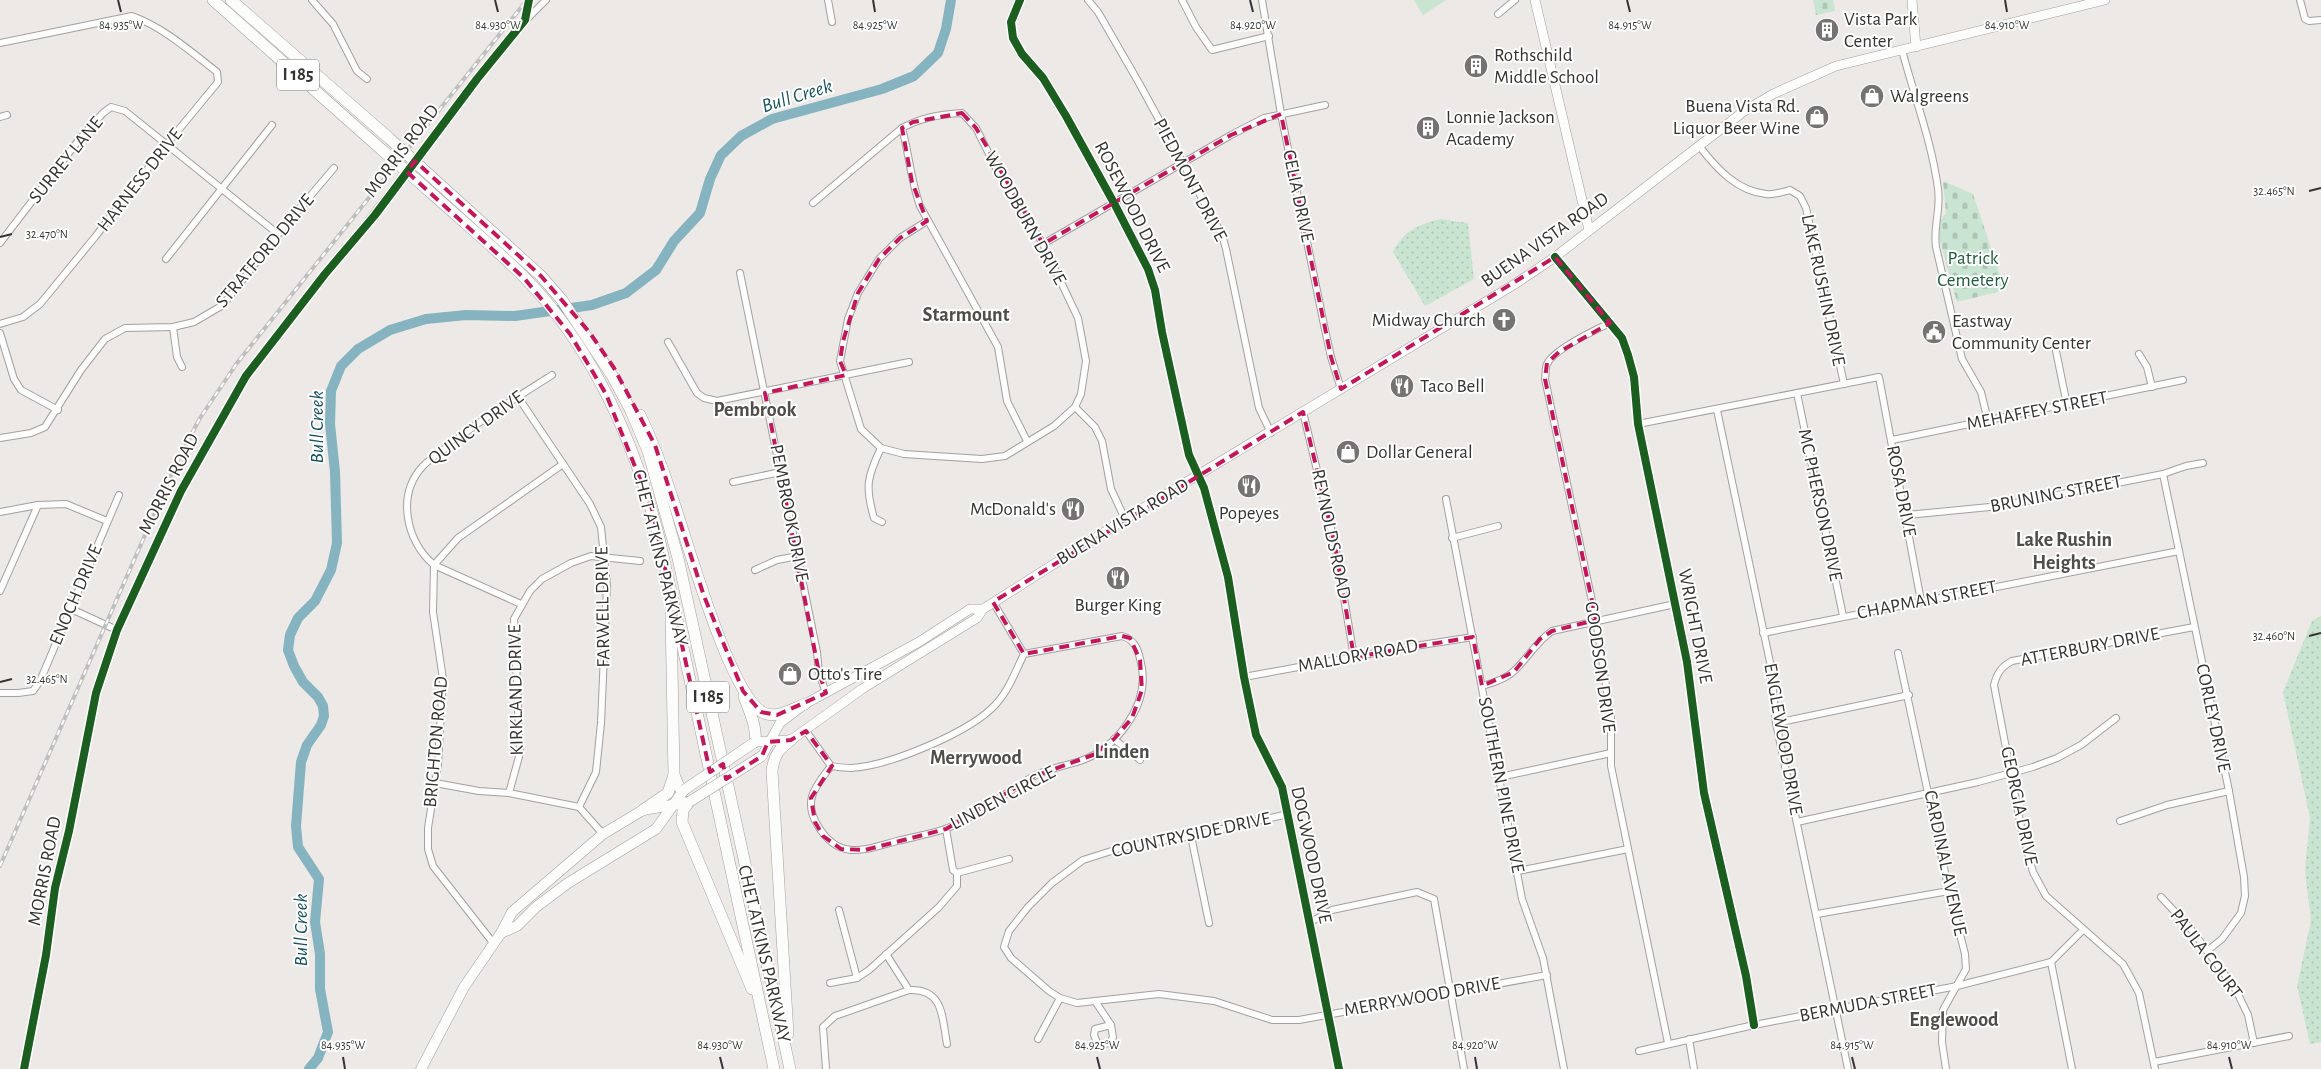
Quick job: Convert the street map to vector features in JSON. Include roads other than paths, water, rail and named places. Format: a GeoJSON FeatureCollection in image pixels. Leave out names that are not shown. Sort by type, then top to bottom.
{"type":"FeatureCollection","features":[{"type":"Feature","properties":{"kind":"highway","name":"CHET ATKINS PARKWAY"},"geometry":{"type":"LineString","coordinates":[[213,0],[428,190],[524,278],[549,306],[575,341],[606,394],[637,464],[652,509],[774,1069]]}},
{"type":"Feature","properties":{"kind":"highway","name":"I 185"},"geometry":{"type":"LineString","coordinates":[[231,0],[390,139],[541,276],[592,340]]}},
{"type":"Feature","properties":{"kind":"highway","name":"CHET ATKINS PARKWAY"},"geometry":{"type":"LineString","coordinates":[[592,340],[631,410],[648,451],[662,495],[790,1068]]}},
{"type":"Feature","properties":{"kind":"highway"},"geometry":{"type":"LineString","coordinates":[[592,340],[636,407],[655,445],[704,596],[753,720],[756,735],[755,742]]}},
{"type":"Feature","properties":{"kind":"highway"},"geometry":{"type":"LineString","coordinates":[[669,582],[674,775],[678,787],[684,790]]}},
{"type":"Feature","properties":{"kind":"highway"},"geometry":{"type":"LineString","coordinates":[[743,691],[761,712],[768,714],[777,715],[805,704]]}},
{"type":"Feature","properties":{"kind":"highway"},"geometry":{"type":"LineString","coordinates":[[790,1068],[772,771],[774,756],[780,748],[791,740]]}},
{"type":"Feature","properties":{"kind":"highway"},"geometry":{"type":"LineString","coordinates":[[643,810],[668,793],[674,775]]}},
{"type":"Feature","properties":{"kind":"highway"},"geometry":{"type":"LineString","coordinates":[[690,802],[683,810],[682,822],[753,992],[774,1069]]}},
{"type":"Feature","properties":{"kind":"main road","name":"ROSEWOOD DRIVE"},"geometry":{"type":"LineString","coordinates":[[1020,0],[1011,22],[1013,38],[1022,54],[1043,78],[1114,204],[1148,269],[1156,290],[1162,332],[1182,425],[1189,455],[1198,477]]}},
{"type":"Feature","properties":{"kind":"main road"},"geometry":{"type":"LineString","coordinates":[[1535,0],[1590,230]]}},
{"type":"Feature","properties":{"kind":"main road"},"geometry":{"type":"LineString","coordinates":[[1912,0],[1916,47]]}},
{"type":"Feature","properties":{"kind":"main road","name":"BUENA VISTA ROAD"},"geometry":{"type":"LineString","coordinates":[[501,933],[517,926],[536,907],[568,883],[656,829],[684,790],[755,742],[791,740],[806,731],[862,689],[977,618],[983,609],[993,602],[1515,284],[1590,230],[1743,112],[1773,94],[1836,66],[2105,0]]}},
{"type":"Feature","properties":{"kind":"main road","name":"DOGWOOD DRIVE"},"geometry":{"type":"LineString","coordinates":[[1198,477],[1204,488],[1228,577],[1244,678],[1256,735],[1282,787],[1339,1069]]}},
{"type":"Feature","properties":{"kind":"main road","name":"BUENA VISTA ROAD"},"geometry":{"type":"LineString","coordinates":[[421,1069],[460,993],[476,967],[494,944],[512,912],[602,834],[643,810],[672,807],[690,802],[762,756],[780,723],[805,704],[922,640],[970,609],[983,609]]}},
{"type":"Feature","properties":{"kind":"street"},"geometry":{"type":"LineString","coordinates":[[312,0],[333,24],[357,71],[367,79]]}},
{"type":"Feature","properties":{"kind":"street","name":"MORRIS ROAD"},"geometry":{"type":"LineString","coordinates":[[24,1069],[46,954],[55,888],[69,831],[94,702],[117,630],[181,491],[246,376],[325,274],[375,215],[477,78],[525,20],[529,0]]}},
{"type":"Feature","properties":{"kind":"street"},"geometry":{"type":"LineString","coordinates":[[525,20],[546,0]]}},
{"type":"Feature","properties":{"kind":"street"},"geometry":{"type":"LineString","coordinates":[[828,0],[832,22]]}},
{"type":"Feature","properties":{"kind":"street","name":"PIEDMONT DRIVE"},"geometry":{"type":"LineString","coordinates":[[1088,0],[1098,12],[1125,59],[1222,235],[1259,408],[1270,433]]}},
{"type":"Feature","properties":{"kind":"street"},"geometry":{"type":"LineString","coordinates":[[1182,0],[1196,27],[1212,50],[1269,36]]}},
{"type":"Feature","properties":{"kind":"street","name":"CELIA DRIVE"},"geometry":{"type":"LineString","coordinates":[[1262,0],[1281,114],[1326,333],[1341,390]]}},
{"type":"Feature","properties":{"kind":"street"},"geometry":{"type":"LineString","coordinates":[[1498,14],[1515,0]]}},
{"type":"Feature","properties":{"kind":"street"},"geometry":{"type":"LineString","coordinates":[[2300,0],[2305,19],[2309,21],[2321,20]]}},
{"type":"Feature","properties":{"kind":"street","name":"HARNESS DRIVE"},"geometry":{"type":"LineString","coordinates":[[0,43],[132,16],[144,20],[179,43],[217,72],[218,82],[40,304],[23,317],[0,324]]}},
{"type":"Feature","properties":{"kind":"street"},"geometry":{"type":"LineString","coordinates":[[1902,50],[1936,174],[1939,197],[1934,231],[1936,247],[1962,360],[1981,392],[1988,421]]}},
{"type":"Feature","properties":{"kind":"street"},"geometry":{"type":"LineString","coordinates":[[1043,244],[1264,118],[1325,105]]}},
{"type":"Feature","properties":{"kind":"street","name":"SURREY LANE"},"geometry":{"type":"LineString","coordinates":[[0,243],[103,113],[111,108],[125,111],[166,145]]}},
{"type":"Feature","properties":{"kind":"street","name":"WOODBURN DRIVE"},"geometry":{"type":"LineString","coordinates":[[813,203],[902,128],[913,122],[962,113],[976,128],[998,172],[1043,244],[1078,318],[1086,361],[1081,394],[1075,407]]}},
{"type":"Feature","properties":{"kind":"street"},"geometry":{"type":"LineString","coordinates":[[166,259],[272,125]]}},
{"type":"Feature","properties":{"kind":"street"},"geometry":{"type":"LineString","coordinates":[[902,128],[912,182],[927,221],[998,347],[1007,401],[1027,441]]}},
{"type":"Feature","properties":{"kind":"street"},"geometry":{"type":"LineString","coordinates":[[166,145],[278,234]]}},
{"type":"Feature","properties":{"kind":"street","name":"LAKE RUSHIN DRIVE"},"geometry":{"type":"LineString","coordinates":[[1700,147],[1730,180],[1747,189],[1768,194],[1790,190],[1800,196],[1806,208],[1844,384]]}},
{"type":"Feature","properties":{"kind":"street","name":"STRATFORD DRIVE"},"geometry":{"type":"LineString","coordinates":[[0,438],[31,433],[45,427],[58,410],[81,370],[105,339],[125,328],[173,327],[194,322],[223,305],[278,234],[334,168]]}},
{"type":"Feature","properties":{"kind":"street"},"geometry":{"type":"LineString","coordinates":[[927,221],[900,238],[879,258],[858,293],[848,319],[840,361],[846,375],[861,430],[872,442],[881,448],[904,454],[982,459],[1005,456],[1054,426],[1075,407],[1095,427],[1102,441],[1111,489],[1125,520]]}},
{"type":"Feature","properties":{"kind":"street","name":"WRIGHT DRIVE"},"geometry":{"type":"LineString","coordinates":[[1554,257],[1622,338],[1634,377],[1638,424],[1690,683],[1704,793],[1746,976],[1754,1024]]}},
{"type":"Feature","properties":{"kind":"street","name":"PEMBROOK DRIVE"},"geometry":{"type":"LineString","coordinates":[[740,274],[798,556],[817,652],[819,673],[826,693]]}},
{"type":"Feature","properties":{"kind":"street","name":"GOODSON DRIVE"},"geometry":{"type":"LineString","coordinates":[[1610,323],[1559,352],[1547,363],[1545,379],[1596,620],[1611,718],[1611,766],[1668,1043]]}},
{"type":"Feature","properties":{"kind":"street"},"geometry":{"type":"LineString","coordinates":[[173,327],[177,358],[182,367]]}},
{"type":"Feature","properties":{"kind":"street"},"geometry":{"type":"LineString","coordinates":[[0,333],[14,379],[21,390],[58,410]]}},
{"type":"Feature","properties":{"kind":"street"},"geometry":{"type":"LineString","coordinates":[[668,342],[690,384],[697,393],[704,398],[717,401],[765,393],[909,362]]}},
{"type":"Feature","properties":{"kind":"street"},"geometry":{"type":"LineString","coordinates":[[2056,351],[2067,405]]}},
{"type":"Feature","properties":{"kind":"street"},"geometry":{"type":"LineString","coordinates":[[2139,354],[2147,366],[2152,387]]}},
{"type":"Feature","properties":{"kind":"street","name":"QUINCY DRIVE"},"geometry":{"type":"LineString","coordinates":[[521,604],[434,565],[418,550],[409,526],[408,496],[412,482],[423,466],[449,445],[552,375]]}},
{"type":"Feature","properties":{"kind":"street","name":"ROSA DRIVE"},"geometry":{"type":"LineString","coordinates":[[1844,384],[1879,377],[1881,382],[1907,515],[1921,600]]}},
{"type":"Feature","properties":{"kind":"street","name":"MEHAFFEY STREET"},"geometry":{"type":"LineString","coordinates":[[1892,440],[2183,380]]}},
{"type":"Feature","properties":{"kind":"street"},"geometry":{"type":"LineString","coordinates":[[1638,424],[1844,384]]}},
{"type":"Feature","properties":{"kind":"street","name":"MC PHERSON DRIVE"},"geometry":{"type":"LineString","coordinates":[[1797,393],[1843,616]]}},
{"type":"Feature","properties":{"kind":"street","name":"FARWELL DRIVE"},"geometry":{"type":"LineString","coordinates":[[518,397],[590,504],[601,527],[605,556],[606,616],[601,723],[596,772],[579,807]]}},
{"type":"Feature","properties":{"kind":"street","name":"ENGLEWOOD DRIVE"},"geometry":{"type":"LineString","coordinates":[[1717,410],[1771,668],[1776,723],[1848,1069]]}},
{"type":"Feature","properties":{"kind":"street","name":"REYNOLDS ROAD"},"geometry":{"type":"LineString","coordinates":[[1303,412],[1335,545],[1354,657]]}},
{"type":"Feature","properties":{"kind":"street"},"geometry":{"type":"LineString","coordinates":[[881,448],[870,471],[868,482],[874,518],[882,522]]}},
{"type":"Feature","properties":{"kind":"street","name":"BRUNING STREET"},"geometry":{"type":"LineString","coordinates":[[1907,515],[2000,506],[2163,474],[2180,467],[2203,463]]}},
{"type":"Feature","properties":{"kind":"street"},"geometry":{"type":"LineString","coordinates":[[434,565],[458,538],[564,464]]}},
{"type":"Feature","properties":{"kind":"street"},"geometry":{"type":"LineString","coordinates":[[733,482],[781,472]]}},
{"type":"Feature","properties":{"kind":"street","name":"CORLEY DRIVE"},"geometry":{"type":"LineString","coordinates":[[2163,474],[2229,791],[2244,877],[2245,896],[2241,912],[2232,928],[2207,951]]}},
{"type":"Feature","properties":{"kind":"street","name":"ENOCH DRIVE"},"geometry":{"type":"LineString","coordinates":[[0,692],[18,693],[33,691],[40,681],[119,496]]}},
{"type":"Feature","properties":{"kind":"street","name":"SOUTHERN PINE DRIVE"},"geometry":{"type":"LineString","coordinates":[[1446,499],[1522,899],[1544,958],[1564,1069]]}},
{"type":"Feature","properties":{"kind":"street"},"geometry":{"type":"LineString","coordinates":[[0,512],[38,505],[66,504],[107,521]]}},
{"type":"Feature","properties":{"kind":"street"},"geometry":{"type":"LineString","coordinates":[[0,591],[38,505]]}},
{"type":"Feature","properties":{"kind":"street"},"geometry":{"type":"LineString","coordinates":[[1452,538],[1498,526]]}},
{"type":"Feature","properties":{"kind":"street","name":"CHAPMAN STREET"},"geometry":{"type":"LineString","coordinates":[[1763,633],[1921,600],[2179,552]]}},
{"type":"Feature","properties":{"kind":"street","name":"KIRKLAND DRIVE"},"geometry":{"type":"LineString","coordinates":[[510,793],[520,753],[514,619],[521,604],[542,579],[591,556],[640,561]]}},
{"type":"Feature","properties":{"kind":"street"},"geometry":{"type":"LineString","coordinates":[[755,570],[777,560],[798,556]]}},
{"type":"Feature","properties":{"kind":"street","name":"BRIGHTON ROAD"},"geometry":{"type":"LineString","coordinates":[[434,565],[433,612],[444,679],[438,764],[428,828],[428,849],[434,866],[494,944]]}},
{"type":"Feature","properties":{"kind":"street"},"geometry":{"type":"LineString","coordinates":[[806,731],[832,766],[851,768],[900,756],[934,744],[972,723],[997,703],[1006,691],[1024,654],[993,602]]}},
{"type":"Feature","properties":{"kind":"street"},"geometry":{"type":"LineString","coordinates":[[1482,686],[1498,681],[1514,672],[1540,639],[1552,631],[1675,604]]}},
{"type":"Feature","properties":{"kind":"street"},"geometry":{"type":"LineString","coordinates":[[70,608],[117,630]]}},
{"type":"Feature","properties":{"kind":"street","name":"ATTERBURY DRIVE"},"geometry":{"type":"LineString","coordinates":[[1999,711],[1994,685],[2003,666],[2012,661],[2194,627]]}},
{"type":"Feature","properties":{"kind":"street","name":"LINDEN CIRCLE"},"geometry":{"type":"LineString","coordinates":[[832,766],[814,788],[810,806],[815,822],[823,836],[832,845],[841,849],[865,850],[946,829],[1035,776],[1093,756],[1114,739],[1132,718],[1142,690],[1143,674],[1137,646],[1130,638],[1122,636],[1024,654]]}},
{"type":"Feature","properties":{"kind":"street","name":"MALLORY ROAD"},"geometry":{"type":"LineString","coordinates":[[1244,678],[1473,637]]}},
{"type":"Feature","properties":{"kind":"street","name":"CARDINAL AVENUE"},"geometry":{"type":"LineString","coordinates":[[1898,653],[1909,695],[1949,890],[1965,954],[1966,968],[1943,1010],[1942,1042],[1946,1069]]}},
{"type":"Feature","properties":{"kind":"street"},"geometry":{"type":"LineString","coordinates":[[1776,723],[1909,695]]}},
{"type":"Feature","properties":{"kind":"street","name":"GEORGIA DRIVE"},"geometry":{"type":"LineString","coordinates":[[1999,711],[2021,827],[2033,872],[2046,896],[2122,964],[2139,993],[2154,1066]]}},
{"type":"Feature","properties":{"kind":"street"},"geometry":{"type":"LineString","coordinates":[[1797,822],[2012,773],[2057,758],[2081,745],[2116,718]]}},
{"type":"Feature","properties":{"kind":"street"},"geometry":{"type":"LineString","coordinates":[[1114,739],[1140,760]]}},
{"type":"Feature","properties":{"kind":"street"},"geometry":{"type":"LineString","coordinates":[[1500,777],[1611,753]]}},
{"type":"Feature","properties":{"kind":"street"},"geometry":{"type":"LineString","coordinates":[[434,783],[479,791],[510,793],[579,807],[602,834]]}},
{"type":"Feature","properties":{"kind":"street"},"geometry":{"type":"LineString","coordinates":[[2120,821],[2167,805],[2229,791]]}},
{"type":"Feature","properties":{"kind":"street","name":"COUNTRYSIDE DRIVE"},"geometry":{"type":"LineString","coordinates":[[1094,856],[1132,846],[1191,836],[1288,814]]}},
{"type":"Feature","properties":{"kind":"street"},"geometry":{"type":"LineString","coordinates":[[830,983],[857,978],[945,900],[957,886],[957,873],[953,870],[946,829]]}},
{"type":"Feature","properties":{"kind":"street"},"geometry":{"type":"LineString","coordinates":[[1191,836],[1209,923]]}},
{"type":"Feature","properties":{"kind":"street"},"geometry":{"type":"LineString","coordinates":[[1518,871],[1628,849]]}},
{"type":"Feature","properties":{"kind":"street","name":"MERRYWOOD DRIVE"},"geometry":{"type":"LineString","coordinates":[[1094,856],[1077,864],[1052,883],[1028,907],[1009,931],[1004,947],[1011,958],[1031,976],[1060,998],[1077,1003],[1159,994],[1214,1001],[1272,1020],[1299,1020],[1547,975]]}},
{"type":"Feature","properties":{"kind":"street"},"geometry":{"type":"LineString","coordinates":[[957,873],[1009,859]]}},
{"type":"Feature","properties":{"kind":"street"},"geometry":{"type":"LineString","coordinates":[[1817,914],[1949,890]]}},
{"type":"Feature","properties":{"kind":"street"},"geometry":{"type":"LineString","coordinates":[[1309,923],[1332,910],[1417,892],[1434,898],[1464,1069]]}},
{"type":"Feature","properties":{"kind":"street","name":"PAULA COURT"},"geometry":{"type":"LineString","coordinates":[[2161,897],[2191,929],[2244,1005],[2254,1043]]}},
{"type":"Feature","properties":{"kind":"street"},"geometry":{"type":"LineString","coordinates":[[839,910],[857,978]]}},
{"type":"Feature","properties":{"kind":"street"},"geometry":{"type":"LineString","coordinates":[[2072,1069],[2051,962],[2083,930]]}},
{"type":"Feature","properties":{"kind":"street"},"geometry":{"type":"LineString","coordinates":[[886,954],[909,990]]}},
{"type":"Feature","properties":{"kind":"street","name":"BERMUDA STREET"},"geometry":{"type":"LineString","coordinates":[[1639,1051],[1754,1024],[1957,986],[2051,962]]}},
{"type":"Feature","properties":{"kind":"street"},"geometry":{"type":"LineString","coordinates":[[826,1069],[824,1027],[835,1016],[909,990],[920,989],[930,994],[938,1002],[947,1044]]}},
{"type":"Feature","properties":{"kind":"street"},"geometry":{"type":"LineString","coordinates":[[1038,1039],[1060,998]]}},
{"type":"Feature","properties":{"kind":"street"},"geometry":{"type":"LineString","coordinates":[[1095,1001],[1111,1025]]}},
{"type":"Feature","properties":{"kind":"street"},"geometry":{"type":"LineString","coordinates":[[2154,1066],[2289,1036]]}},
{"type":"Feature","properties":{"kind":"street"},"geometry":{"type":"LineString","coordinates":[[1689,1039],[1694,1069]]}},
{"type":"Feature","properties":{"kind":"waterway","name":"Bull Creek"},"geometry":{"type":"LineString","coordinates":[[309,1069],[318,1058],[328,1032],[320,989],[320,954],[315,922],[319,879],[298,847],[296,826],[301,762],[307,745],[321,725],[324,716],[323,706],[318,697],[303,682],[288,650],[290,635],[298,618],[315,601],[331,570],[337,543],[335,472],[330,424],[331,391],[341,366],[358,349],[390,330],[426,319],[466,315],[515,316],[592,305],[626,293],[656,270],[674,241],[700,213],[710,179],[721,155],[741,136],[772,119],[882,89],[914,76],[938,53],[946,29],[951,0]]}},
{"type":"Feature","properties":{"kind":"railway"},"geometry":{"type":"LineString","coordinates":[[0,866],[177,462],[200,418],[237,363],[527,0]]}},
{"type":"Feature","properties":{"kind":"place","name":"Vista Park Center"},"geometry":{"type":"Point","coordinates":[1827,30]}},
{"type":"Feature","properties":{"kind":"place","name":"Rothschild Middle School"},"geometry":{"type":"Point","coordinates":[1476,66]}},
{"type":"Feature","properties":{"kind":"place","name":"Walgreens"},"geometry":{"type":"Point","coordinates":[1872,96]}},
{"type":"Feature","properties":{"kind":"place","name":"Buena Vista Rd. Liquor Beer Wine"},"geometry":{"type":"Point","coordinates":[1817,117]}},
{"type":"Feature","properties":{"kind":"place","name":"Lonnie Jackson Academy"},"geometry":{"type":"Point","coordinates":[1428,128]}},
{"type":"Feature","properties":{"kind":"place","name":"Midway Church"},"geometry":{"type":"Point","coordinates":[1504,320]}},
{"type":"Feature","properties":{"kind":"place","name":"Eastway Community Center"},"geometry":{"type":"Point","coordinates":[1934,332]}},
{"type":"Feature","properties":{"kind":"place","name":"Taco Bell"},"geometry":{"type":"Point","coordinates":[1402,386]}},
{"type":"Feature","properties":{"kind":"place","name":"Dollar General"},"geometry":{"type":"Point","coordinates":[1348,452]}},
{"type":"Feature","properties":{"kind":"place","name":"Popeyes"},"geometry":{"type":"Point","coordinates":[1249,486]}},
{"type":"Feature","properties":{"kind":"place","name":"McDonald's"},"geometry":{"type":"Point","coordinates":[1073,509]}},
{"type":"Feature","properties":{"kind":"place","name":"Burger King"},"geometry":{"type":"Point","coordinates":[1118,578]}},
{"type":"Feature","properties":{"kind":"place","name":"Otto's Tire"},"geometry":{"type":"Point","coordinates":[790,674]}},
{"type":"Feature","properties":{"kind":"district","name":"Starmount"},"geometry":{"type":"Point","coordinates":[966,315]}},
{"type":"Feature","properties":{"kind":"district","name":"Pembrook"},"geometry":{"type":"Point","coordinates":[755,410]}},
{"type":"Feature","properties":{"kind":"district","name":"Lake Rushin Heights"},"geometry":{"type":"Point","coordinates":[2064,552]}},
{"type":"Feature","properties":{"kind":"district","name":"Linden"},"geometry":{"type":"Point","coordinates":[1122,752]}},
{"type":"Feature","properties":{"kind":"district","name":"Merrywood"},"geometry":{"type":"Point","coordinates":[976,758]}},
{"type":"Feature","properties":{"kind":"district","name":"Englewood"},"geometry":{"type":"Point","coordinates":[1954,1020]}},
{"type":"Feature","properties":{"kind":"park label","name":"Patrick Cemetery"},"geometry":{"type":"Point","coordinates":[1973,269]}}]}
